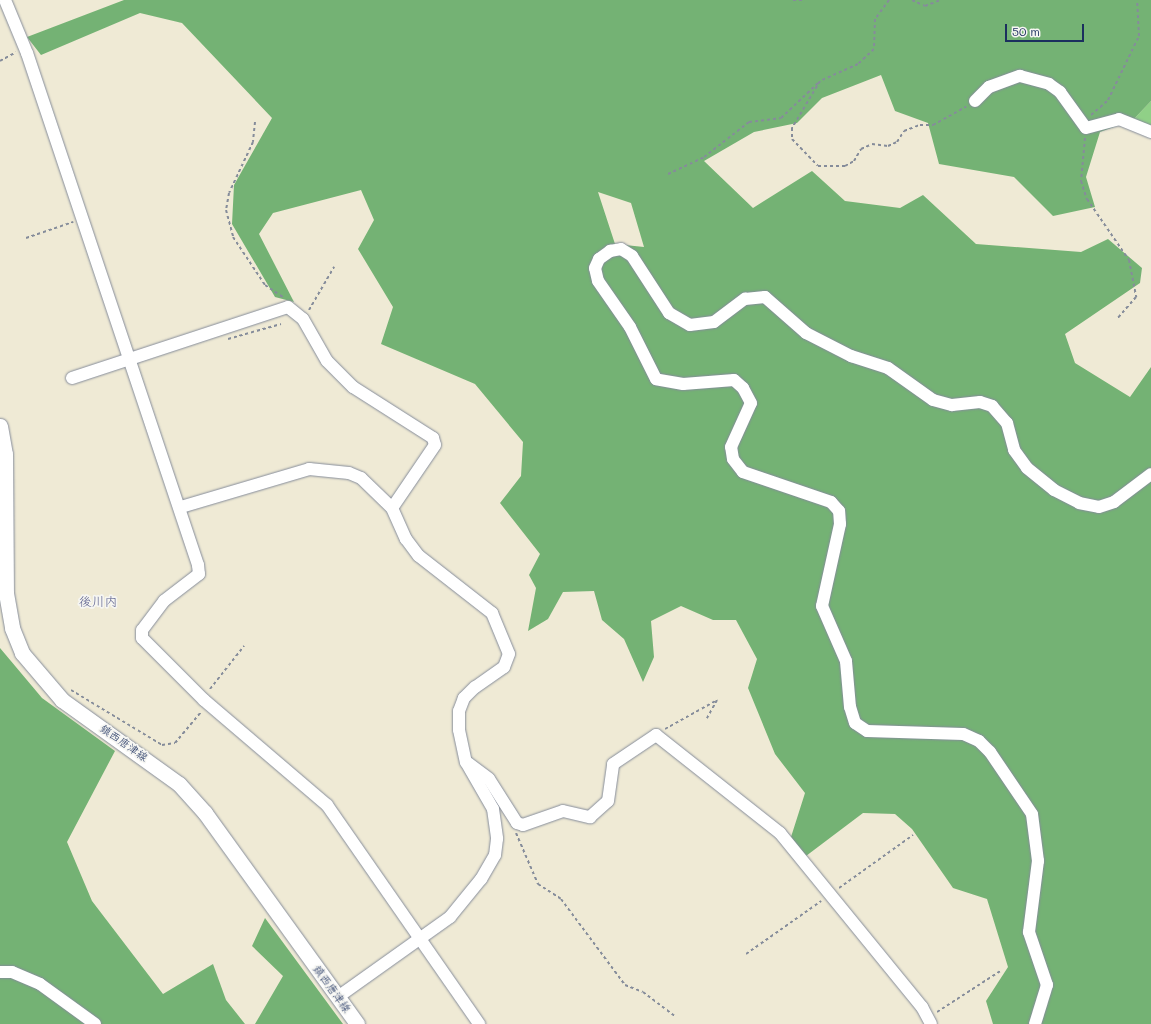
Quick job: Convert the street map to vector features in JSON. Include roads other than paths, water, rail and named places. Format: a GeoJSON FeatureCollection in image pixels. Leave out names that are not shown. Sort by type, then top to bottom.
{"type":"FeatureCollection","features":[{"type":"Feature","properties":{"kind":"main road","name":"鎮西唐津線"},"geometry":{"type":"LineString","coordinates":[[0,426],[5,454],[6,593],[12,628],[22,653],[62,700],[179,784],[205,813],[357,1024]]}},
{"type":"Feature","properties":{"kind":"street"},"geometry":{"type":"LineString","coordinates":[[5,0],[19,40],[27,53],[82,220],[181,507],[199,574],[164,601],[142,630],[142,638],[204,700],[327,804],[479,1024]]}},
{"type":"Feature","properties":{"kind":"street"},"geometry":{"type":"LineString","coordinates":[[975,101],[989,87],[1020,76],[1049,84],[1060,92],[1086,128],[1119,119],[1151,132]]}},
{"type":"Feature","properties":{"kind":"street"},"geometry":{"type":"LineString","coordinates":[[1035,1024],[1047,985],[1029,932],[1038,861],[1032,814],[990,752],[979,741],[963,734],[867,731],[855,723],[850,708],[846,661],[822,606],[840,524],[839,511],[831,502],[743,472],[732,459],[731,447],[751,403],[743,388],[734,380],[683,384],[656,379],[630,327],[598,281],[595,268],[599,259],[610,251],[620,250],[632,256],[669,313],[690,325],[714,322],[745,299],[766,297],[806,333],[851,356],[888,368],[932,400],[952,405],[980,402],[992,406],[1007,423],[1014,450],[1027,468],[1054,490],[1079,503],[1099,507],[1114,502],[1151,474]]}},
{"type":"Feature","properties":{"kind":"street"},"geometry":{"type":"LineString","coordinates":[[72,378],[130,361],[288,307],[303,320],[327,361],[353,387],[433,438],[435,445],[392,508]]}},
{"type":"Feature","properties":{"kind":"street"},"geometry":{"type":"LineString","coordinates":[[181,507],[309,469],[349,473],[361,478],[392,508],[406,539],[420,556],[492,613],[509,654],[504,668],[464,698],[459,711],[459,730],[466,762],[493,809],[497,839],[495,855],[481,879],[450,917],[421,941],[338,997]]}},
{"type":"Feature","properties":{"kind":"street"},"geometry":{"type":"LineString","coordinates":[[466,762],[489,779],[518,823],[523,825],[563,811],[590,817],[598,813],[608,801],[613,764],[656,735],[780,833],[831,894],[930,1021]]}},
{"type":"Feature","properties":{"kind":"street"},"geometry":{"type":"LineString","coordinates":[[0,972],[12,972],[40,984],[95,1024]]}},
{"type":"Feature","properties":{"kind":"district","name":"後川内"},"geometry":{"type":"Point","coordinates":[98,601]}}]}
